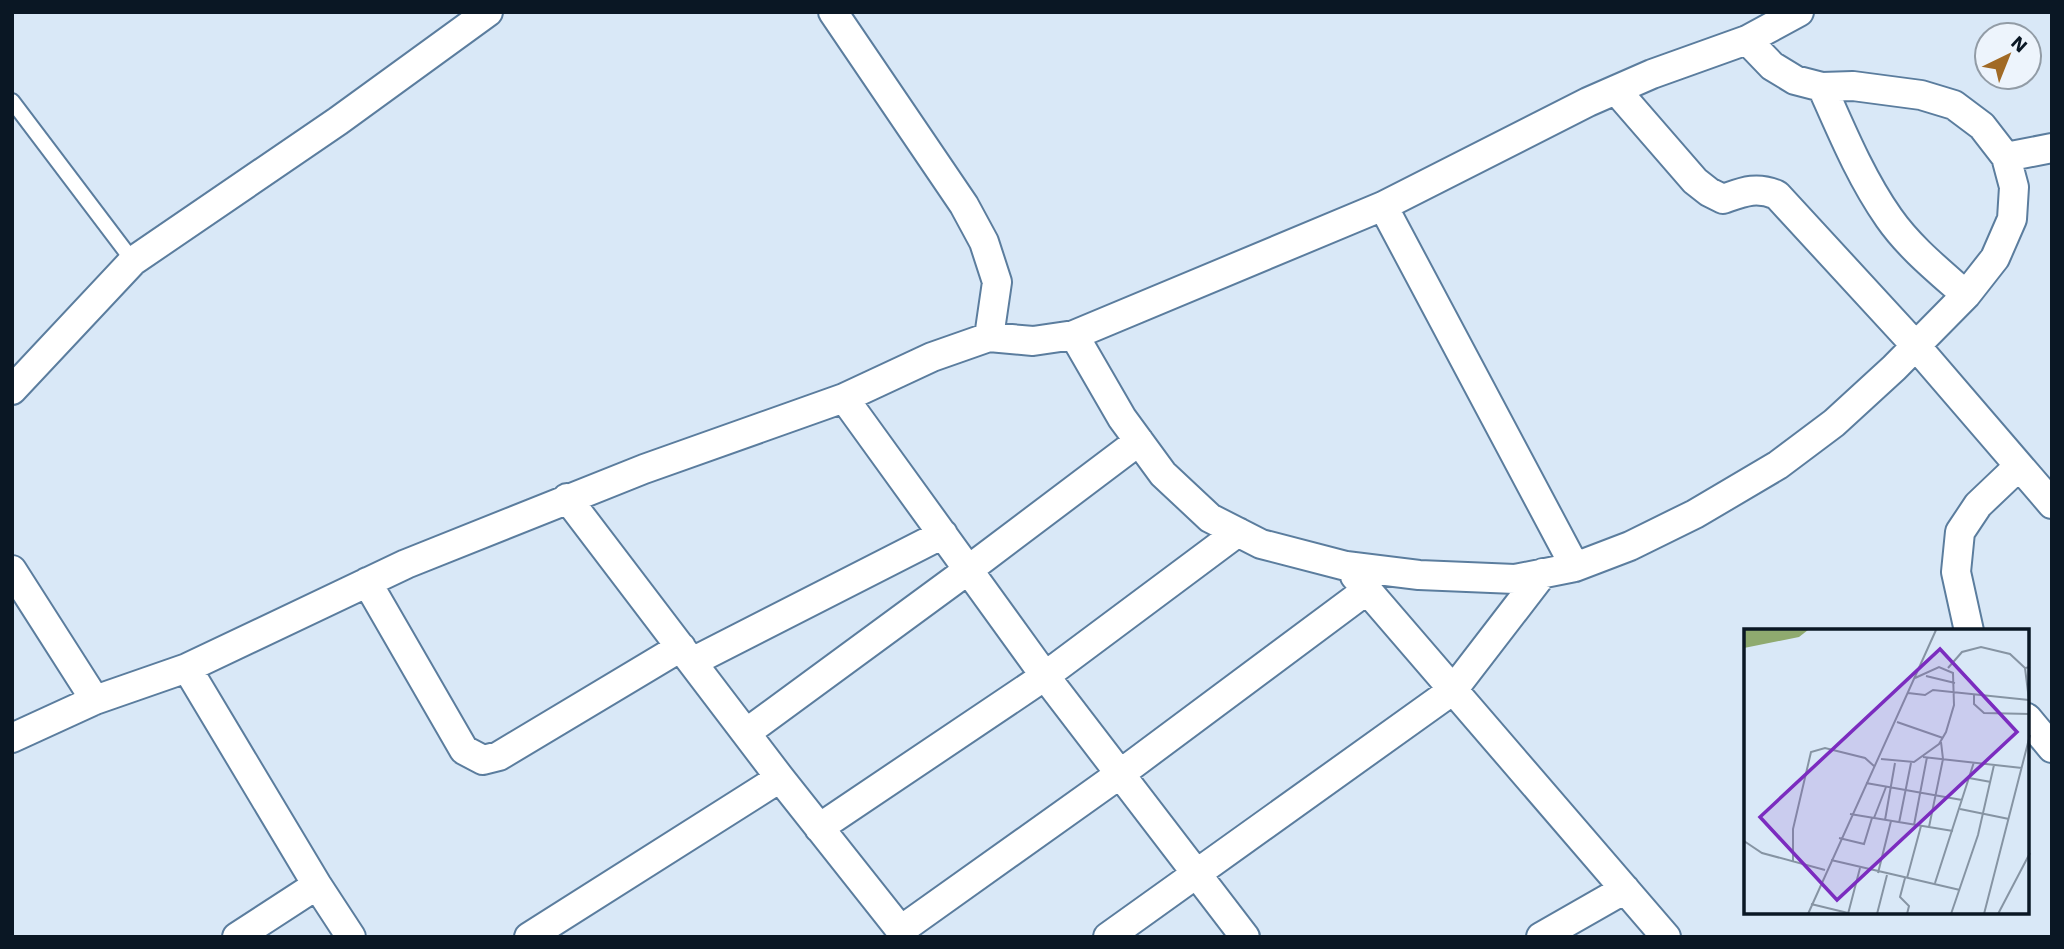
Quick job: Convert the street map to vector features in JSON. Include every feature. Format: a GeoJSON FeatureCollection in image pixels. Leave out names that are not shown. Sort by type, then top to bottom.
{"type":"FeatureCollection","features":[{"type":"Feature","properties":{"kind":"street"},"geometry":{"type":"LineString","coordinates":[[12,390],[134,261],[338,121],[488,12]]}},
{"type":"Feature","properties":{"kind":"street"},"geometry":{"type":"LineString","coordinates":[[833,12],[964,205],[984,242],[997,282],[989,337]]}},
{"type":"Feature","properties":{"kind":"street"},"geometry":{"type":"LineString","coordinates":[[12,738],[95,700],[187,668],[406,564],[644,468],[844,398],[932,357],[989,337],[1033,341],[1074,335],[1384,206],[1616,90],[1747,40],[1799,12]]}},
{"type":"Feature","properties":{"kind":"street"},"geometry":{"type":"LineString","coordinates":[[1074,335],[1122,418],[1163,474],[1210,518],[1261,544],[1346,566],[1419,575],[1516,579],[1574,567],[1630,546],[1695,514],[1779,465],[1834,423],[1966,295],[1995,258],[2012,219],[2014,187],[2006,157],[1982,126],[1954,105],[1921,95],[1853,86],[1822,87],[1796,80],[1772,66],[1747,40]]}},
{"type":"Feature","properties":{"kind":"street"},"geometry":{"type":"LineString","coordinates":[[1822,87],[1848,147],[1890,220],[1917,251],[1966,295]]}},
{"type":"Feature","properties":{"kind":"street"},"geometry":{"type":"LineString","coordinates":[[1616,90],[1695,180],[1709,192],[1723,199],[1745,191],[1764,190],[1777,195],[1916,346],[2052,504]]}},
{"type":"Feature","properties":{"kind":"street"},"geometry":{"type":"LineString","coordinates":[[2006,157],[2052,148]]}},
{"type":"Feature","properties":{"kind":"street"},"geometry":{"type":"LineString","coordinates":[[1384,206],[1574,567]]}},
{"type":"Feature","properties":{"kind":"street"},"geometry":{"type":"LineString","coordinates":[[844,398],[1045,676],[1245,937]]}},
{"type":"Feature","properties":{"kind":"street"},"geometry":{"type":"LineString","coordinates":[[746,733],[1139,440]]}},
{"type":"Feature","properties":{"kind":"street"},"geometry":{"type":"LineString","coordinates":[[1969,629],[1956,572],[1960,532],[1978,505],[2019,466]]}},
{"type":"Feature","properties":{"kind":"street"},"geometry":{"type":"LineString","coordinates":[[567,498],[780,778],[903,933],[1367,590]]}},
{"type":"Feature","properties":{"kind":"street"},"geometry":{"type":"LineString","coordinates":[[819,828],[1045,676],[1238,532]]}},
{"type":"Feature","properties":{"kind":"street"},"geometry":{"type":"LineString","coordinates":[[367,582],[464,750],[483,760],[499,756],[686,655],[943,534]]}},
{"type":"Feature","properties":{"kind":"street"},"geometry":{"type":"LineString","coordinates":[[1346,566],[1666,937]]}},
{"type":"Feature","properties":{"kind":"street"},"geometry":{"type":"LineString","coordinates":[[12,570],[95,700]]}},
{"type":"Feature","properties":{"kind":"street"},"geometry":{"type":"LineString","coordinates":[[1108,937],[1453,690],[1543,573]]}},
{"type":"Feature","properties":{"kind":"street"},"geometry":{"type":"LineString","coordinates":[[187,668],[351,937]]}},
{"type":"Feature","properties":{"kind":"street"},"geometry":{"type":"LineString","coordinates":[[2029,720],[2052,748]]}},
{"type":"Feature","properties":{"kind":"street"},"geometry":{"type":"LineString","coordinates":[[528,937],[780,778]]}},
{"type":"Feature","properties":{"kind":"street"},"geometry":{"type":"LineString","coordinates":[[237,937],[317,885]]}},
{"type":"Feature","properties":{"kind":"street"},"geometry":{"type":"LineString","coordinates":[[1541,937],[1625,889]]}},
{"type":"Feature","properties":{"kind":"lane"},"geometry":{"type":"LineString","coordinates":[[12,101],[134,261]]}}]}
